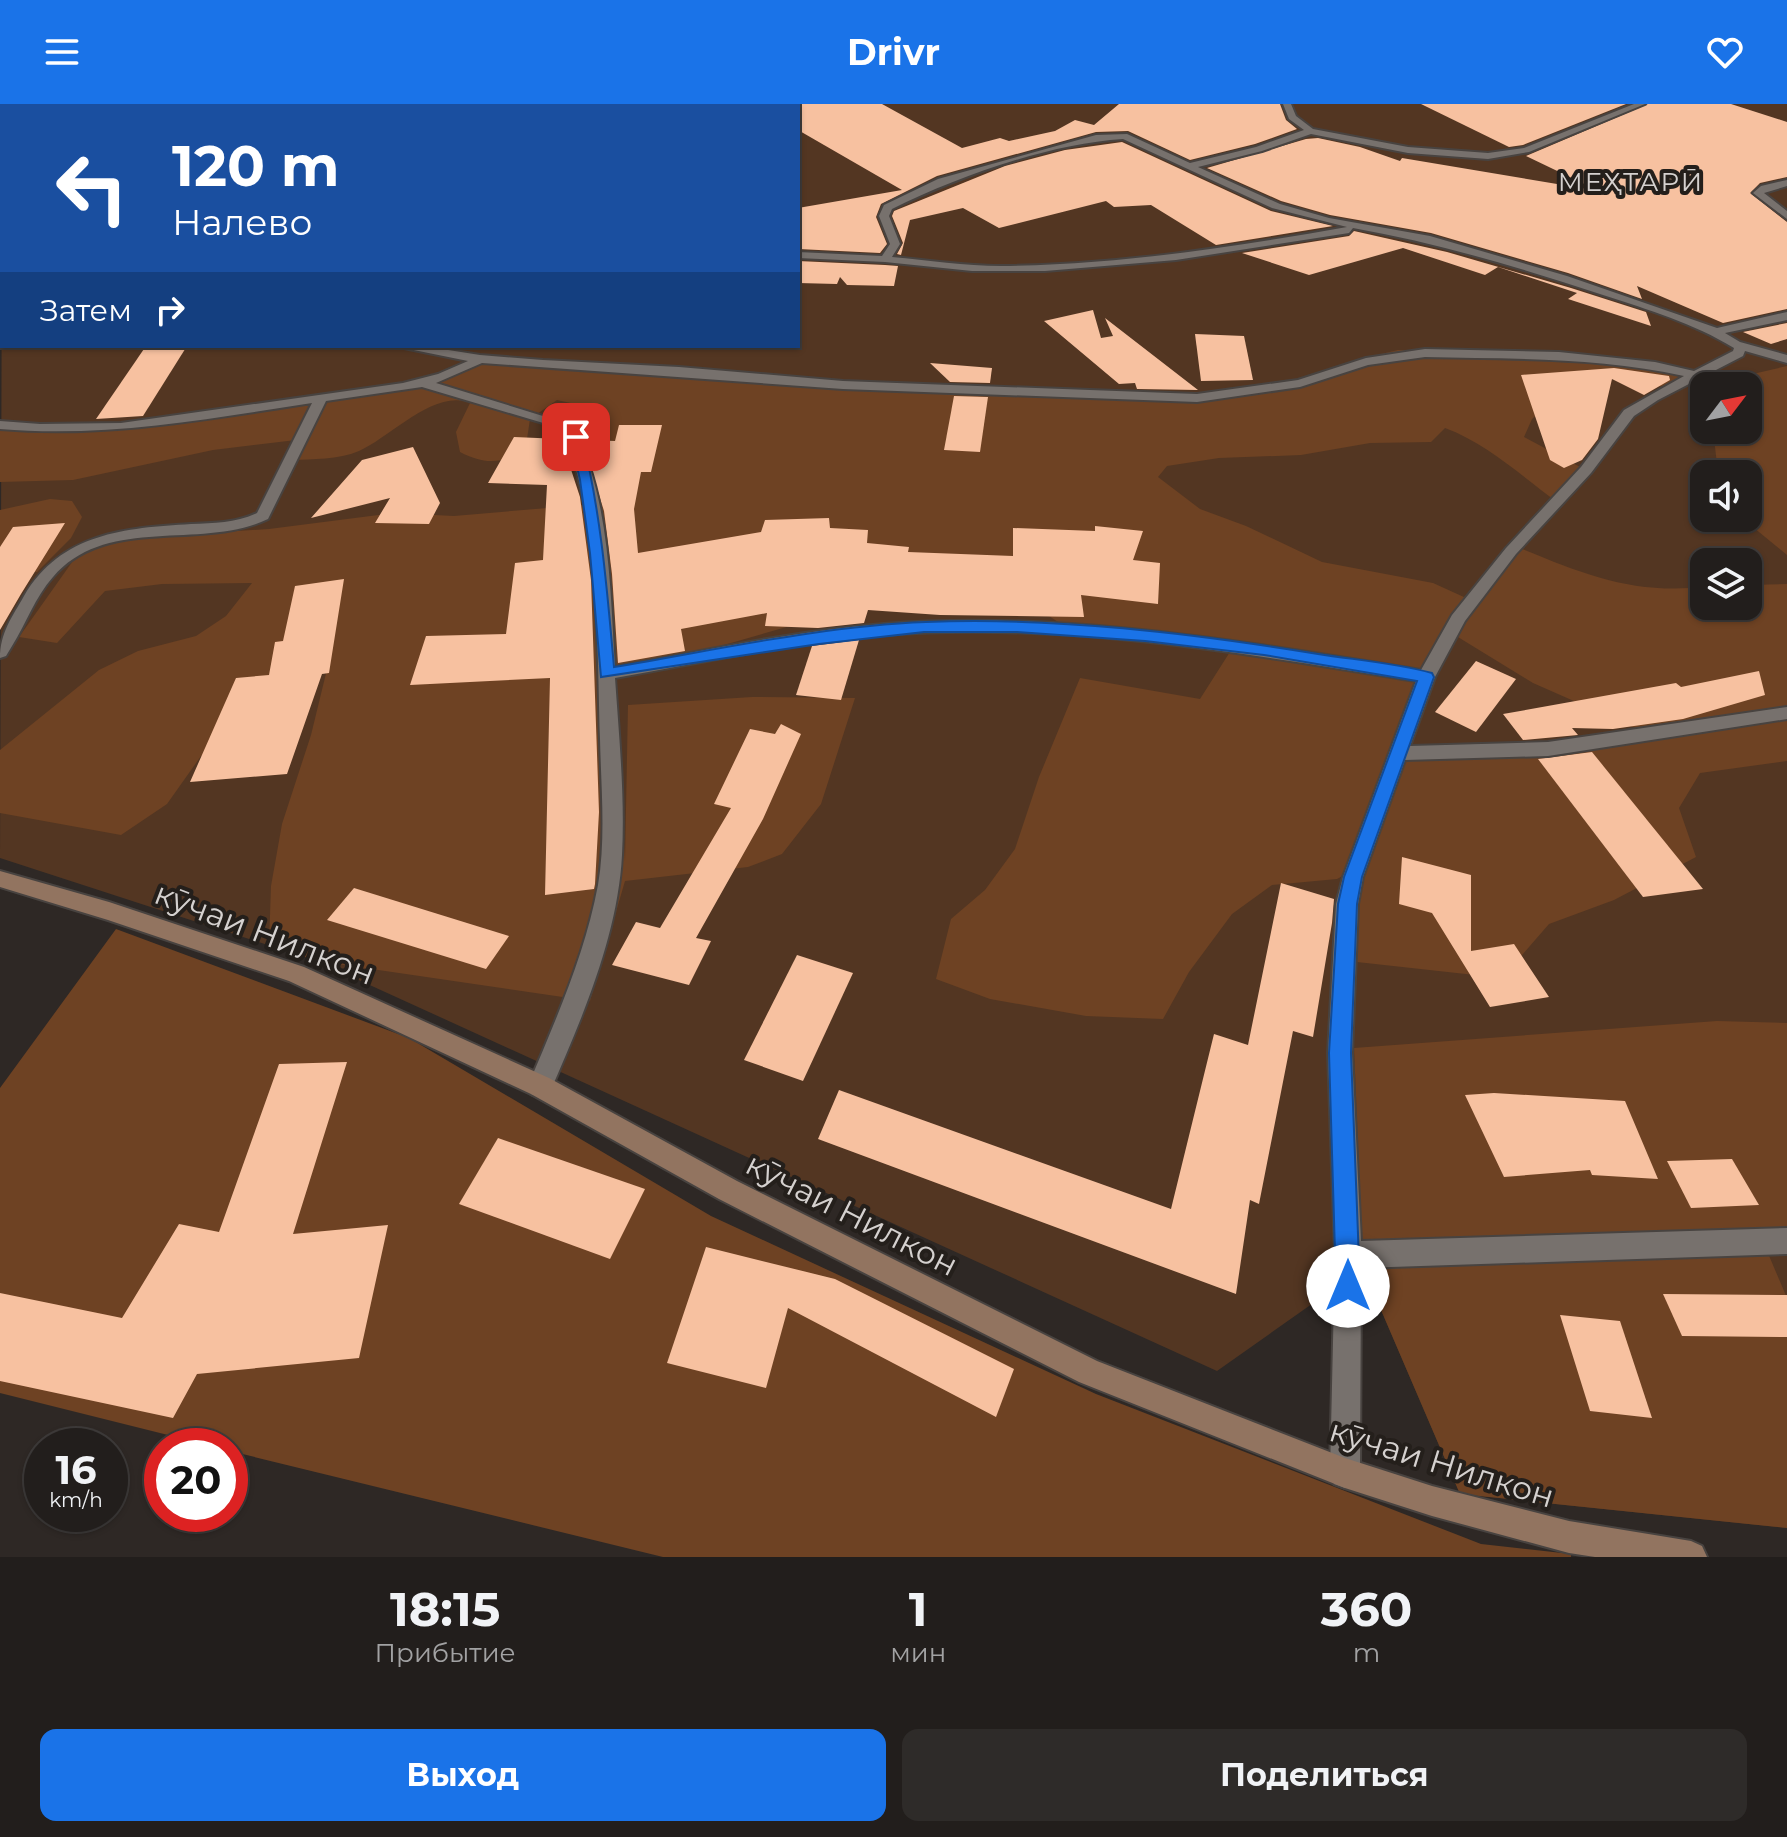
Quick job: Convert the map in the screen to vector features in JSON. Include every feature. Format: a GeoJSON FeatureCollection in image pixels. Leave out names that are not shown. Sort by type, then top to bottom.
{"type":"FeatureCollection","features":[{"type":"Feature","properties":{"kind":"street","name":"кӯчаи Нилкон"},"geometry":{"type":"LineString","coordinates":[[0,879],[109,911],[296,974],[540,1086],[728,1190],[1089,1372],[1345,1473],[1570,1547],[1691,1557]]}},
{"type":"Feature","properties":{"kind":"lane"},"geometry":{"type":"LineString","coordinates":[[1287,104],[1292,117],[1310,131],[1408,150],[1503,155],[1526,150],[1641,104]]}},
{"type":"Feature","properties":{"kind":"lane"},"geometry":{"type":"LineString","coordinates":[[1190,166],[1259,149],[1310,131]]}},
{"type":"Feature","properties":{"kind":"lane"},"geometry":{"type":"LineString","coordinates":[[885,259],[895,244],[884,216],[885,209],[941,181],[982,168],[1116,136],[1136,139],[1276,206],[1361,228],[1426,238],[1485,254],[1632,300],[1718,331],[1738,345],[1787,359]]}},
{"type":"Feature","properties":{"kind":"lane"},"geometry":{"type":"LineString","coordinates":[[1787,183],[1764,188],[1758,193],[1787,216]]}},
{"type":"Feature","properties":{"kind":"lane"},"geometry":{"type":"LineString","coordinates":[[800,255],[987,268],[1073,267],[1184,256],[1361,228]]}},
{"type":"Feature","properties":{"kind":"lane"},"geometry":{"type":"LineString","coordinates":[[1718,331],[1787,316]]}},
{"type":"Feature","properties":{"kind":"lane"},"geometry":{"type":"LineString","coordinates":[[1701,372],[1739,353],[1741,349],[1738,345]]}},
{"type":"Feature","properties":{"kind":"lane"},"geometry":{"type":"LineString","coordinates":[[412,348],[480,359],[843,385],[1197,398],[1272,389],[1366,362],[1425,353],[1559,356],[1655,366],[1690,374]]}},
{"type":"Feature","properties":{"kind":"lane"},"geometry":{"type":"LineString","coordinates":[[0,425],[46,430],[106,427],[321,398],[423,383],[463,370],[480,359]]}},
{"type":"Feature","properties":{"kind":"lane"},"geometry":{"type":"LineString","coordinates":[[1345,1473],[1348,1255],[1340,1053],[1347,904],[1353,877],[1426,677],[1458,619],[1511,551],[1586,470],[1625,418],[1643,403],[1690,378]]}},
{"type":"Feature","properties":{"kind":"lane"},"geometry":{"type":"LineString","coordinates":[[423,383],[565,425],[576,437],[587,480],[597,553],[606,674],[612,855],[610,881],[596,933],[540,1086]]}},
{"type":"Feature","properties":{"kind":"lane"},"geometry":{"type":"LineString","coordinates":[[0,652],[45,576],[58,561],[72,552],[114,538],[242,526],[263,516],[321,398]]}},
{"type":"Feature","properties":{"kind":"lane"},"geometry":{"type":"LineString","coordinates":[[606,674],[819,639],[924,627],[1017,627],[1145,636],[1264,650],[1426,677]]}},
{"type":"Feature","properties":{"kind":"lane"},"geometry":{"type":"LineString","coordinates":[[1397,753],[1548,749],[1787,713]]}},
{"type":"Feature","properties":{"kind":"lane"},"geometry":{"type":"LineString","coordinates":[[1348,1255],[1787,1241]]}},
{"type":"Feature","properties":{"kind":"shaded area"},"geometry":{"type":"Polygon","coordinates":[[[800,104],[1787,104],[1787,1528],[1460,1494],[1363,1268],[1217,1371],[317,961],[0,858],[2,348],[800,348],[800,104]]]}},
{"type":"Feature","properties":{"kind":"shaded area"},"geometry":{"type":"Polygon","coordinates":[[[1398,350],[1493,350],[1586,355],[1694,372],[1690,372],[1690,379],[1672,389],[1642,382],[1578,376],[1532,419],[1524,437],[1584,469],[1557,502],[1490,451],[1445,428],[1431,442],[1370,443],[1301,455],[1219,458],[1167,466],[1158,477],[1200,509],[1246,526],[1322,562],[1433,583],[1477,603],[1520,548],[1610,580],[1654,588],[1690,588],[1690,620],[1762,620],[1762,585],[1787,584],[1787,761],[1700,773],[1679,808],[1696,857],[1614,900],[1549,924],[1502,978],[1357,962],[1359,867],[1337,879],[1272,885],[1232,914],[1189,972],[1163,1019],[1086,1016],[990,999],[936,979],[951,919],[985,890],[1015,849],[1039,777],[1080,678],[1200,699],[1235,644],[1070,630],[1028,602],[960,587],[821,617],[616,676],[625,861],[628,705],[752,697],[855,698],[821,804],[782,854],[748,867],[625,881],[590,1001],[317,961],[269,945],[271,886],[282,824],[311,735],[330,657],[262,723],[201,756],[167,804],[121,835],[0,813],[0,750],[99,670],[138,651],[196,636],[226,616],[252,583],[162,584],[105,591],[57,643],[19,637],[87,541],[269,529],[394,513],[454,516],[594,504],[602,410],[557,400],[530,419],[525,452],[500,460],[485,461],[460,452],[456,432],[470,403],[456,400],[427,408],[371,445],[343,456],[291,460],[296,440],[213,450],[73,480],[0,482],[0,420],[68,428],[381,394],[443,379],[461,362],[649,370],[835,386],[1205,399],[1278,387],[1356,360],[1398,350]],[[1453,634],[1401,749],[1553,744],[1642,731],[1533,683],[1453,634]]]}},
{"type":"Feature","properties":{"kind":"shaded area"},"geometry":{"type":"Polygon","coordinates":[[[1787,366],[1787,555],[1759,532],[1762,532],[1762,460],[1717,460],[1715,444],[1762,444],[1761,372],[1787,366]]]}},
{"type":"Feature","properties":{"kind":"shaded area"},"geometry":{"type":"Polygon","coordinates":[[[50,499],[72,501],[82,517],[71,538],[37,572],[0,573],[0,510],[50,499]]]}},
{"type":"Feature","properties":{"kind":"shaded area"},"geometry":{"type":"Polygon","coordinates":[[[116,929],[409,1038],[711,1216],[1096,1394],[1481,1544],[1571,1554],[1571,1557],[663,1557],[248,1455],[248,1428],[144,1429],[0,1393],[0,1088],[116,929]]]}},
{"type":"Feature","properties":{"kind":"shaded area"},"geometry":{"type":"Polygon","coordinates":[[[1717,1021],[1787,1023],[1787,1249],[1767,1251],[1787,1298],[1787,1528],[1460,1494],[1363,1268],[1354,1048],[1717,1021]]]}},
{"type":"Feature","properties":{"kind":"building"},"geometry":{"type":"Polygon","coordinates":[[[800,104],[882,104],[962,148],[1000,138],[1009,141],[1055,131],[1075,120],[1094,125],[1119,104],[1280,104],[1286,120],[1297,129],[1255,144],[1190,160],[1128,131],[1096,132],[937,176],[881,204],[876,217],[887,244],[880,253],[800,249],[800,208],[902,190],[800,131],[800,104]]]}},
{"type":"Feature","properties":{"kind":"building"},"geometry":{"type":"Polygon","coordinates":[[[1421,104],[1626,104],[1523,145],[1509,147],[1421,104]]]}},
{"type":"Feature","properties":{"kind":"building"},"geometry":{"type":"Polygon","coordinates":[[[1648,104],[1731,104],[1787,122],[1787,177],[1760,183],[1750,193],[1787,222],[1787,309],[1723,323],[1637,286],[1642,299],[1568,273],[1431,233],[1330,215],[1281,201],[1207,168],[1318,138],[1360,147],[1400,161],[1402,158],[1599,191],[1526,156],[1648,104]]]}},
{"type":"Feature","properties":{"kind":"building"},"geometry":{"type":"Polygon","coordinates":[[[1122,142],[1271,211],[1333,226],[1216,245],[1151,205],[1114,207],[1106,201],[999,228],[963,208],[910,220],[901,255],[897,254],[903,243],[892,216],[894,211],[1005,166],[1065,150],[1122,142]]]}},
{"type":"Feature","properties":{"kind":"building"},"geometry":{"type":"Polygon","coordinates":[[[1354,231],[1447,252],[1571,288],[1646,312],[1651,326],[1568,299],[1577,293],[1498,267],[1485,275],[1403,248],[1309,275],[1242,253],[1349,236],[1354,231]]]}},
{"type":"Feature","properties":{"kind":"building"},"geometry":{"type":"Polygon","coordinates":[[[800,261],[898,266],[894,286],[847,285],[840,277],[837,284],[800,283],[800,261]]]}},
{"type":"Feature","properties":{"kind":"building"},"geometry":{"type":"Polygon","coordinates":[[[1093,310],[1101,338],[1113,336],[1105,318],[1198,390],[1137,389],[1135,383],[1119,384],[1044,321],[1093,310]]]}},
{"type":"Feature","properties":{"kind":"building"},"geometry":{"type":"Polygon","coordinates":[[[1787,323],[1787,339],[1771,344],[1743,332],[1787,323]]]}},
{"type":"Feature","properties":{"kind":"building"},"geometry":{"type":"Polygon","coordinates":[[[1195,334],[1244,336],[1253,380],[1201,381],[1195,334]]]}},
{"type":"Feature","properties":{"kind":"building"},"geometry":{"type":"Polygon","coordinates":[[[145,348],[186,348],[143,416],[96,419],[145,348]]]}},
{"type":"Feature","properties":{"kind":"building"},"geometry":{"type":"Polygon","coordinates":[[[930,363],[992,368],[990,383],[950,382],[930,363]]]}},
{"type":"Feature","properties":{"kind":"building"},"geometry":{"type":"Polygon","coordinates":[[[1614,368],[1669,376],[1670,380],[1644,395],[1612,379],[1598,439],[1582,460],[1564,468],[1550,460],[1521,375],[1614,368]]]}},
{"type":"Feature","properties":{"kind":"building"},"geometry":{"type":"Polygon","coordinates":[[[954,396],[988,397],[980,452],[944,450],[954,396]]]}},
{"type":"Feature","properties":{"kind":"building"},"geometry":{"type":"Polygon","coordinates":[[[619,425],[662,425],[651,472],[641,472],[634,509],[638,553],[761,532],[765,520],[829,518],[830,528],[868,530],[867,543],[909,547],[908,552],[1013,556],[1013,528],[1095,531],[1095,526],[1143,531],[1133,560],[1160,563],[1158,604],[1081,595],[1084,617],[940,615],[868,610],[864,623],[818,628],[765,626],[767,613],[681,629],[685,651],[618,663],[604,511],[582,440],[615,441],[619,425]]]}},
{"type":"Feature","properties":{"kind":"building"},"geometry":{"type":"Polygon","coordinates":[[[514,437],[561,439],[580,497],[591,580],[599,812],[595,884],[594,889],[545,895],[550,678],[410,685],[426,636],[506,634],[515,563],[543,560],[547,485],[488,483],[514,437]]]}},
{"type":"Feature","properties":{"kind":"building"},"geometry":{"type":"Polygon","coordinates":[[[413,447],[440,503],[429,524],[375,523],[390,498],[311,518],[362,460],[413,447]]]}},
{"type":"Feature","properties":{"kind":"building"},"geometry":{"type":"Polygon","coordinates":[[[65,523],[0,630],[0,547],[13,527],[65,523]]]}},
{"type":"Feature","properties":{"kind":"building"},"geometry":{"type":"Polygon","coordinates":[[[344,579],[329,673],[322,674],[287,774],[190,782],[236,678],[269,675],[275,642],[283,641],[295,586],[344,579]]]}},
{"type":"Feature","properties":{"kind":"building"},"geometry":{"type":"Polygon","coordinates":[[[859,640],[841,700],[796,695],[812,646],[859,640]]]}},
{"type":"Feature","properties":{"kind":"building"},"geometry":{"type":"Polygon","coordinates":[[[1476,661],[1516,679],[1476,732],[1435,712],[1476,661]]]}},
{"type":"Feature","properties":{"kind":"building"},"geometry":{"type":"Polygon","coordinates":[[[1759,671],[1765,695],[1683,719],[1613,729],[1572,728],[1578,735],[1523,740],[1503,714],[1676,683],[1681,687],[1759,671]]]}},
{"type":"Feature","properties":{"kind":"building"},"geometry":{"type":"Polygon","coordinates":[[[781,724],[801,734],[763,819],[696,938],[711,941],[689,985],[612,965],[636,922],[660,928],[731,808],[714,804],[750,729],[775,734],[781,724]]]}},
{"type":"Feature","properties":{"kind":"building"},"geometry":{"type":"Polygon","coordinates":[[[1592,752],[1703,889],[1643,897],[1538,759],[1592,752]]]}},
{"type":"Feature","properties":{"kind":"building"},"geometry":{"type":"Polygon","coordinates":[[[1402,857],[1471,875],[1471,951],[1514,944],[1549,997],[1490,1007],[1432,913],[1399,904],[1402,857]]]}},
{"type":"Feature","properties":{"kind":"building"},"geometry":{"type":"Polygon","coordinates":[[[1281,883],[1334,899],[1332,923],[1313,1037],[1293,1031],[1259,1204],[1250,1200],[1236,1294],[818,1139],[839,1090],[1171,1209],[1214,1034],[1248,1045],[1281,883]]]}},
{"type":"Feature","properties":{"kind":"building"},"geometry":{"type":"Polygon","coordinates":[[[354,888],[509,936],[486,969],[327,920],[354,888]]]}},
{"type":"Feature","properties":{"kind":"building"},"geometry":{"type":"Polygon","coordinates":[[[797,955],[853,973],[803,1081],[744,1060],[797,955]]]}},
{"type":"Feature","properties":{"kind":"building"},"geometry":{"type":"Polygon","coordinates":[[[347,1062],[293,1234],[388,1225],[359,1358],[197,1374],[173,1418],[0,1381],[0,1293],[122,1318],[179,1224],[219,1232],[279,1064],[347,1062]]]}},
{"type":"Feature","properties":{"kind":"building"},"geometry":{"type":"Polygon","coordinates":[[[1494,1093],[1625,1101],[1658,1179],[1592,1175],[1590,1170],[1504,1177],[1465,1095],[1494,1093]]]}},
{"type":"Feature","properties":{"kind":"building"},"geometry":{"type":"Polygon","coordinates":[[[498,1138],[645,1189],[610,1259],[459,1204],[498,1138]]]}},
{"type":"Feature","properties":{"kind":"building"},"geometry":{"type":"Polygon","coordinates":[[[1732,1159],[1759,1205],[1691,1208],[1667,1161],[1732,1159]]]}},
{"type":"Feature","properties":{"kind":"building"},"geometry":{"type":"Polygon","coordinates":[[[706,1247],[835,1279],[1014,1369],[996,1417],[788,1308],[766,1388],[667,1363],[706,1247]]]}},
{"type":"Feature","properties":{"kind":"building"},"geometry":{"type":"Polygon","coordinates":[[[1663,1294],[1787,1295],[1787,1337],[1682,1336],[1663,1294]]]}},
{"type":"Feature","properties":{"kind":"building"},"geometry":{"type":"Polygon","coordinates":[[[1560,1315],[1620,1321],[1652,1418],[1590,1411],[1560,1315]]]}},
{"type":"Feature","properties":{"kind":"district","name":"МЕҲТАРӢ"},"geometry":{"type":"Point","coordinates":[1631,182]}},
{"type":"Feature","properties":{"kind":"route"},"geometry":{"type":"LineString","coordinates":[[576,437],[587,480],[597,553],[606,674],[883,630],[1017,627],[1145,636],[1264,650],[1426,677],[1353,877],[1347,904],[1340,1053],[1348,1286]]}}]}
